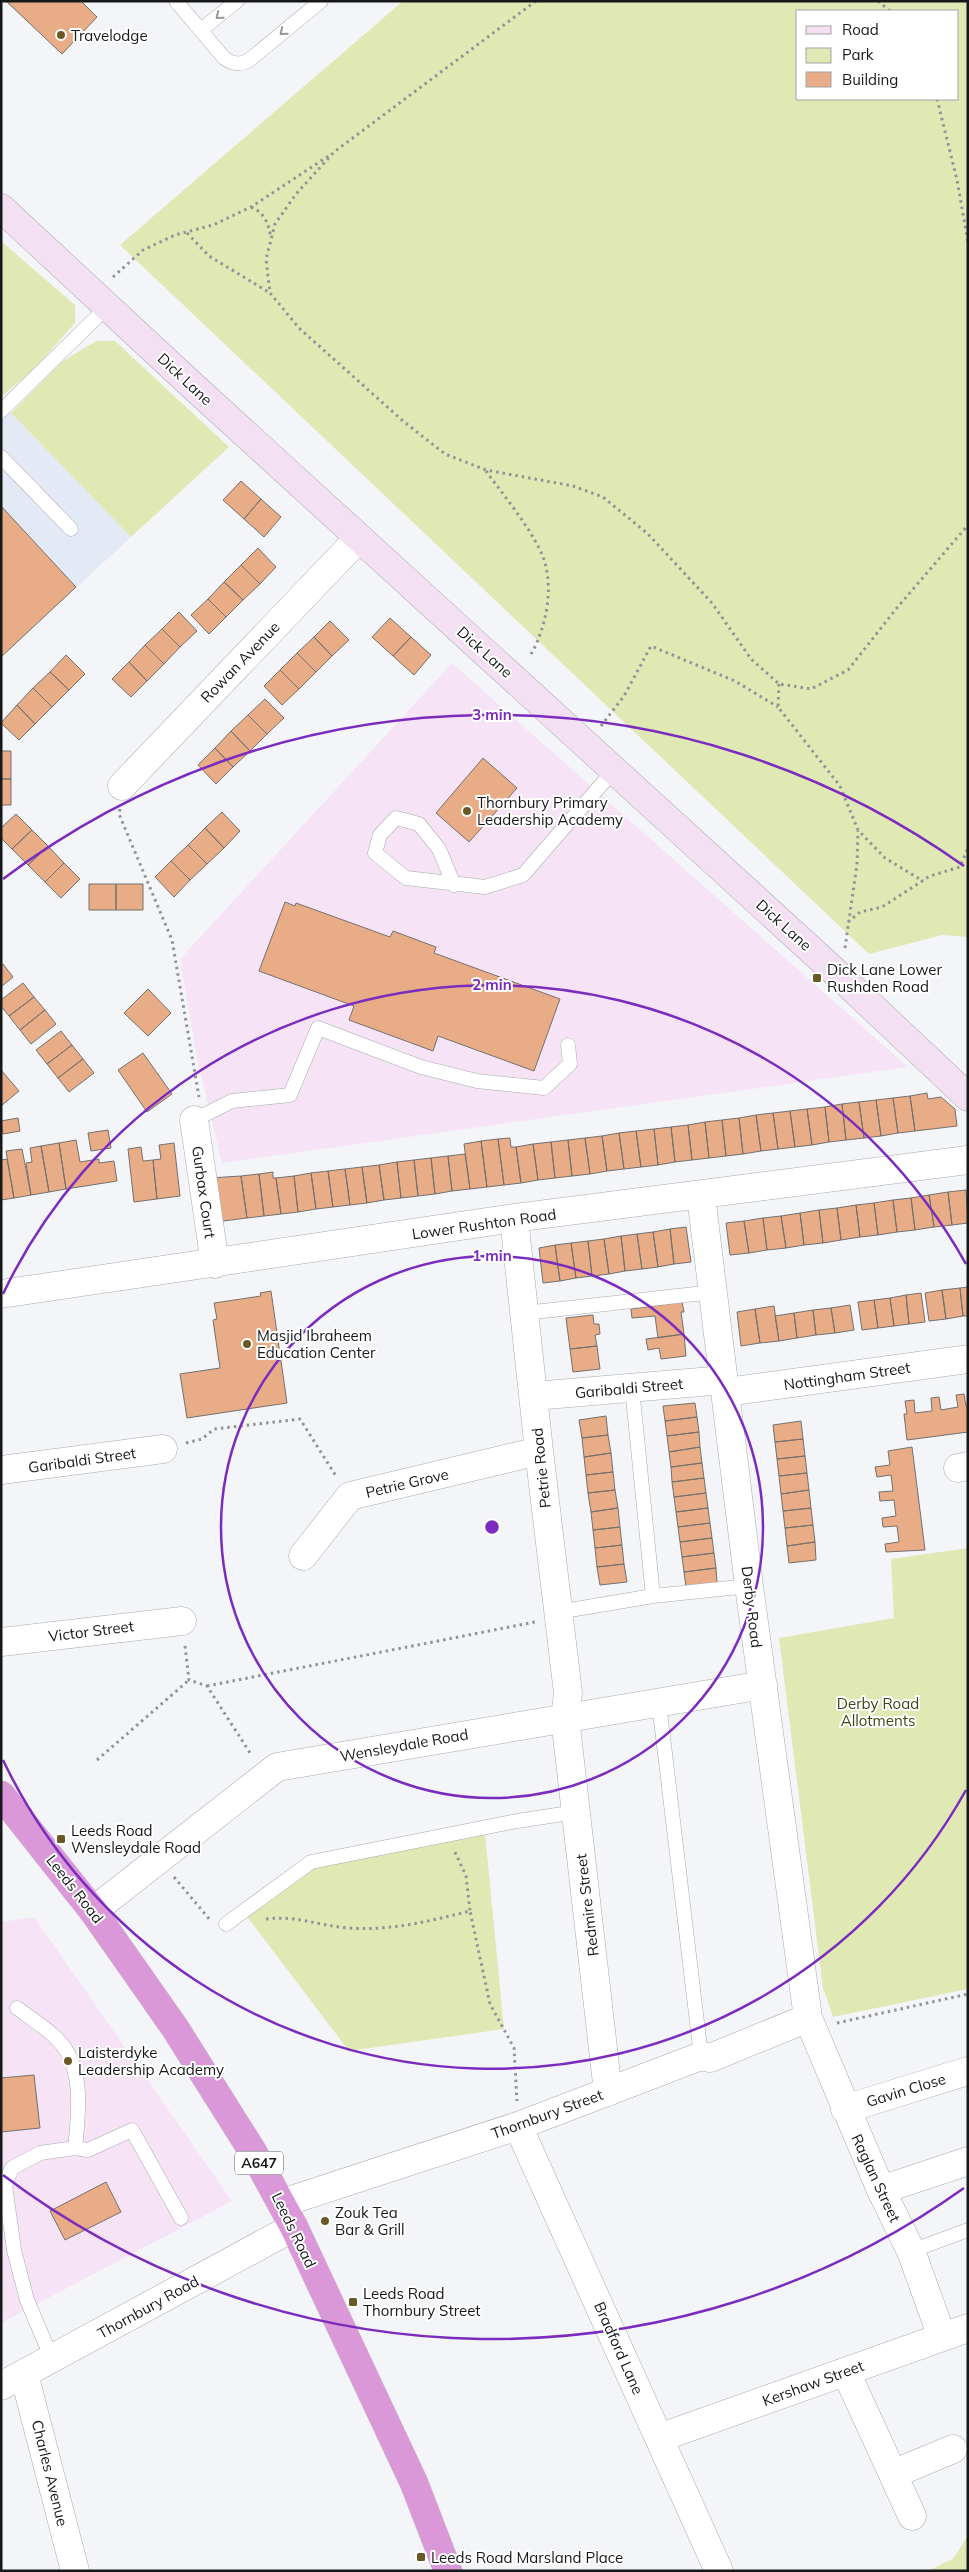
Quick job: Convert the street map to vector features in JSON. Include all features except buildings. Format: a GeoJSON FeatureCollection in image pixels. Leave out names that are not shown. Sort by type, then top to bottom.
{"type":"FeatureCollection","features":[{"type":"Feature","properties":{"kind":"highway","name":"Leeds Road"},"geometry":{"type":"LineString","coordinates":[[1,1795],[93,1911],[175,2028],[253,2152],[288,2215],[414,2483],[448,2571]]}},
{"type":"Feature","properties":{"kind":"street","name":"Dick Lane"},"geometry":{"type":"LineString","coordinates":[[1,208],[359,538],[832,969],[968,1097]]}},
{"type":"Feature","properties":{"kind":"street","name":"Rowan Avenue"},"geometry":{"type":"LineString","coordinates":[[122,786],[359,538]]}},
{"type":"Feature","properties":{"kind":"street","name":"Gurbax Court"},"geometry":{"type":"LineString","coordinates":[[194,1120],[215,1264]]}},
{"type":"Feature","properties":{"kind":"street","name":"Lower Rushton Road"},"geometry":{"type":"LineString","coordinates":[[1,1294],[215,1264],[514,1218],[701,1196],[968,1160]]}},
{"type":"Feature","properties":{"kind":"street","name":"Derby Road"},"geometry":{"type":"LineString","coordinates":[[701,1196],[762,1685],[810,2024]]}},
{"type":"Feature","properties":{"kind":"street","name":"Petrie Road"},"geometry":{"type":"LineString","coordinates":[[514,1218],[568,1693],[566,1718]]}},
{"type":"Feature","properties":{"kind":"street","name":"Nottingham Street"},"geometry":{"type":"LineString","coordinates":[[725,1386],[968,1359]]}},
{"type":"Feature","properties":{"kind":"street","name":"Garibaldi Street"},"geometry":{"type":"LineString","coordinates":[[534,1396],[632,1388],[725,1386]]}},
{"type":"Feature","properties":{"kind":"street","name":"Garibaldi Street"},"geometry":{"type":"LineString","coordinates":[[1,1470],[163,1449]]}},
{"type":"Feature","properties":{"kind":"street","name":"Petrie Grove"},"geometry":{"type":"LineString","coordinates":[[303,1556],[350,1496],[539,1451]]}},
{"type":"Feature","properties":{"kind":"street","name":"Victor Street"},"geometry":{"type":"LineString","coordinates":[[1,1642],[182,1621]]}},
{"type":"Feature","properties":{"kind":"street","name":"Wensleydale Road"},"geometry":{"type":"LineString","coordinates":[[93,1911],[276,1767],[762,1685]]}},
{"type":"Feature","properties":{"kind":"street","name":"Redmire Street"},"geometry":{"type":"LineString","coordinates":[[566,1718],[608,2092]]}},
{"type":"Feature","properties":{"kind":"street","name":"Thornbury Street"},"geometry":{"type":"LineString","coordinates":[[288,2215],[701,2056],[710,2058],[810,2024]]}},
{"type":"Feature","properties":{"kind":"street","name":"Raglan Street"},"geometry":{"type":"LineString","coordinates":[[810,2024],[881,2190],[911,2251],[942,2338]]}},
{"type":"Feature","properties":{"kind":"street","name":"Gavin Close"},"geometry":{"type":"LineString","coordinates":[[845,2109],[968,2071]]}},
{"type":"Feature","properties":{"kind":"street","name":"Bradford Lane"},"geometry":{"type":"LineString","coordinates":[[518,2126],[719,2571]]}},
{"type":"Feature","properties":{"kind":"street"},"geometry":{"type":"LineString","coordinates":[[881,2190],[968,2161]]}},
{"type":"Feature","properties":{"kind":"street","name":"Thornbury Road"},"geometry":{"type":"LineString","coordinates":[[13,2380],[52,2359],[288,2215]]}},
{"type":"Feature","properties":{"kind":"street","name":"Kershaw Street"},"geometry":{"type":"LineString","coordinates":[[659,2438],[968,2328]]}},
{"type":"Feature","properties":{"kind":"street"},"geometry":{"type":"LineString","coordinates":[[846,2372],[912,2516]]}},
{"type":"Feature","properties":{"kind":"street","name":"Charles Avenue"},"geometry":{"type":"LineString","coordinates":[[13,2380],[75,2571]]}},
{"type":"Feature","properties":{"kind":"street"},"geometry":{"type":"LineString","coordinates":[[893,2474],[953,2449]]}},
{"type":"Feature","properties":{"kind":"lane"},"geometry":{"type":"LineString","coordinates":[[176,1],[227,60],[235,64],[244,63],[321,1]]}},
{"type":"Feature","properties":{"kind":"lane"},"geometry":{"type":"LineString","coordinates":[[201,30],[237,1]]}},
{"type":"Feature","properties":{"kind":"lane"},"geometry":{"type":"LineString","coordinates":[[1,411],[108,307]]}},
{"type":"Feature","properties":{"kind":"lane"},"geometry":{"type":"LineString","coordinates":[[1,457],[71,529]]}},
{"type":"Feature","properties":{"kind":"lane"},"geometry":{"type":"LineString","coordinates":[[454,885],[439,849],[419,824],[396,818],[380,834],[375,853],[406,878],[454,885],[485,887],[523,875],[614,770]]}},
{"type":"Feature","properties":{"kind":"lane"},"geometry":{"type":"LineString","coordinates":[[194,1120],[232,1100],[290,1095],[318,1028],[421,1067],[476,1080],[544,1088],[570,1064],[568,1045]]}},
{"type":"Feature","properties":{"kind":"lane"},"geometry":{"type":"LineString","coordinates":[[524,1313],[713,1292]]}},
{"type":"Feature","properties":{"kind":"lane"},"geometry":{"type":"LineString","coordinates":[[632,1388],[653,1596]]}},
{"type":"Feature","properties":{"kind":"lane"},"geometry":{"type":"LineString","coordinates":[[558,1614],[653,1596],[749,1586]]}},
{"type":"Feature","properties":{"kind":"lane"},"geometry":{"type":"LineString","coordinates":[[659,1702],[701,2056]]}},
{"type":"Feature","properties":{"kind":"lane"},"geometry":{"type":"LineString","coordinates":[[226,1924],[311,1862],[446,1834],[576,1812]]}},
{"type":"Feature","properties":{"kind":"lane"},"geometry":{"type":"LineString","coordinates":[[17,2008],[55,2036],[71,2058],[78,2099],[75,2148]]}},
{"type":"Feature","properties":{"kind":"lane"},"geometry":{"type":"LineString","coordinates":[[52,2359],[27,2300],[14,2250],[5,2185],[12,2168],[40,2153],[75,2148],[88,2150],[132,2130],[181,2218]]}},
{"type":"Feature","properties":{"kind":"lane"},"geometry":{"type":"LineString","coordinates":[[911,2251],[968,2230]]}},
{"type":"Feature","properties":{"kind":"path"},"geometry":{"type":"LineString","coordinates":[[113,277],[142,250],[186,232],[213,226],[251,207],[334,152],[536,1]]}},
{"type":"Feature","properties":{"kind":"path"},"geometry":{"type":"LineString","coordinates":[[878,1],[889,10]]}},
{"type":"Feature","properties":{"kind":"path"},"geometry":{"type":"LineString","coordinates":[[937,100],[957,180],[968,242]]}},
{"type":"Feature","properties":{"kind":"path"},"geometry":{"type":"LineString","coordinates":[[270,293],[266,259],[275,224],[296,194],[334,152]]}},
{"type":"Feature","properties":{"kind":"path"},"geometry":{"type":"LineString","coordinates":[[251,207],[259,211],[268,221],[272,238]]}},
{"type":"Feature","properties":{"kind":"path"},"geometry":{"type":"LineString","coordinates":[[186,232],[209,256],[270,293],[299,328],[403,421],[445,454],[486,470],[573,486],[603,496],[648,534],[712,603],[751,659],[779,684],[811,688],[848,670],[896,609],[968,525]]}},
{"type":"Feature","properties":{"kind":"path"},"geometry":{"type":"LineString","coordinates":[[486,470],[540,551],[548,580],[546,612],[538,642],[530,656]]}},
{"type":"Feature","properties":{"kind":"path"},"geometry":{"type":"LineString","coordinates":[[601,727],[624,696],[651,646],[734,681],[778,707],[840,786],[858,830],[885,858],[923,880]]}},
{"type":"Feature","properties":{"kind":"path"},"geometry":{"type":"LineString","coordinates":[[778,707],[779,684]]}},
{"type":"Feature","properties":{"kind":"path"},"geometry":{"type":"LineString","coordinates":[[122,786],[119,814],[172,940],[201,1107],[194,1120]]}},
{"type":"Feature","properties":{"kind":"path"},"geometry":{"type":"LineString","coordinates":[[844,950],[848,942],[846,933],[857,864],[858,830]]}},
{"type":"Feature","properties":{"kind":"path"},"geometry":{"type":"LineString","coordinates":[[848,922],[860,912],[882,907],[923,880],[960,867],[968,848]]}},
{"type":"Feature","properties":{"kind":"path"},"geometry":{"type":"LineString","coordinates":[[163,1449],[202,1439],[214,1429],[300,1419],[350,1496]]}},
{"type":"Feature","properties":{"kind":"path"},"geometry":{"type":"LineString","coordinates":[[189,1680],[207,1686],[383,1653],[558,1614]]}},
{"type":"Feature","properties":{"kind":"path"},"geometry":{"type":"LineString","coordinates":[[182,1621],[189,1680]]}},
{"type":"Feature","properties":{"kind":"path"},"geometry":{"type":"LineString","coordinates":[[97,1760],[189,1680]]}},
{"type":"Feature","properties":{"kind":"path"},"geometry":{"type":"LineString","coordinates":[[207,1686],[265,1775]]}},
{"type":"Feature","properties":{"kind":"path"},"geometry":{"type":"LineString","coordinates":[[446,1834],[466,1876],[470,1911],[490,2004],[514,2048],[518,2126]]}},
{"type":"Feature","properties":{"kind":"path"},"geometry":{"type":"LineString","coordinates":[[160,1859],[215,1926],[226,1924]]}},
{"type":"Feature","properties":{"kind":"path"},"geometry":{"type":"LineString","coordinates":[[265,1919],[284,1916],[349,1928],[411,1926],[470,1911]]}},
{"type":"Feature","properties":{"kind":"path"},"geometry":{"type":"LineString","coordinates":[[810,2024],[968,1994]]}},
{"type":"Feature","properties":{"kind":"shaded area"},"geometry":{"type":"Polygon","coordinates":[[[1,403],[131,537],[1,657],[1,403]]]}},
{"type":"Feature","properties":{"kind":"shaded area","name":"Thornbury Primary Leadership Academy"},"geometry":{"type":"Polygon","coordinates":[[[452,663],[908,1067],[222,1163],[197,1058],[180,959],[452,663]]]}},
{"type":"Feature","properties":{"kind":"shaded area","name":"Laisterdyke Leadership Academy"},"geometry":{"type":"Polygon","coordinates":[[[34,1917],[232,2201],[1,2323],[1,1922],[34,1917]]]}},
{"type":"Feature","properties":{"kind":"green space"},"geometry":{"type":"Polygon","coordinates":[[[403,1],[968,1],[968,937],[942,935],[869,954],[120,245],[403,1]]]}},
{"type":"Feature","properties":{"kind":"green space"},"geometry":{"type":"Polygon","coordinates":[[[1,241],[75,305],[75,323],[34,369],[1,397],[1,241]]]}},
{"type":"Feature","properties":{"kind":"green space"},"geometry":{"type":"Polygon","coordinates":[[[96,341],[115,341],[229,447],[131,537],[11,413],[63,361],[96,341]]]}},
{"type":"Feature","properties":{"kind":"green space","name":"Derby Road Allotments"},"geometry":{"type":"Polygon","coordinates":[[[968,1548],[968,1989],[833,2017],[823,1988],[779,1638],[894,1618],[891,1559],[968,1548]]]}},
{"type":"Feature","properties":{"kind":"green space"},"geometry":{"type":"Polygon","coordinates":[[[485,1833],[504,2029],[349,2051],[245,1914],[314,1865],[485,1833]]]}},
{"type":"Feature","properties":{"kind":"green space"},"geometry":{"type":"Polygon","coordinates":[[[968,2535],[968,2571],[928,2571],[954,2558],[968,2535]]]}},
{"type":"Feature","properties":{"kind":"place","name":"Travelodge"},"geometry":{"type":"Point","coordinates":[61,35]}},
{"type":"Feature","properties":{"kind":"place","name":"Thornbury Primary Leadership Academy"},"geometry":{"type":"Point","coordinates":[467,811]}},
{"type":"Feature","properties":{"kind":"place","name":"Dick Lane Lower Rushden Road"},"geometry":{"type":"Point","coordinates":[817,978]}},
{"type":"Feature","properties":{"kind":"place","name":"Masjid Ibraheem Education Center"},"geometry":{"type":"Point","coordinates":[247,1344]}},
{"type":"Feature","properties":{"kind":"place","name":"Leeds Road Wensleydale Road"},"geometry":{"type":"Point","coordinates":[61,1839]}},
{"type":"Feature","properties":{"kind":"place","name":"Laisterdyke Leadership Academy"},"geometry":{"type":"Point","coordinates":[68,2061]}},
{"type":"Feature","properties":{"kind":"place","name":"Zouk Tea Bar & Grill"},"geometry":{"type":"Point","coordinates":[325,2221]}},
{"type":"Feature","properties":{"kind":"place","name":"Leeds Road Thornbury Street"},"geometry":{"type":"Point","coordinates":[353,2302]}},
{"type":"Feature","properties":{"kind":"place","name":"Leeds Road Marsland Place"},"geometry":{"type":"Point","coordinates":[421,2557]}}]}
